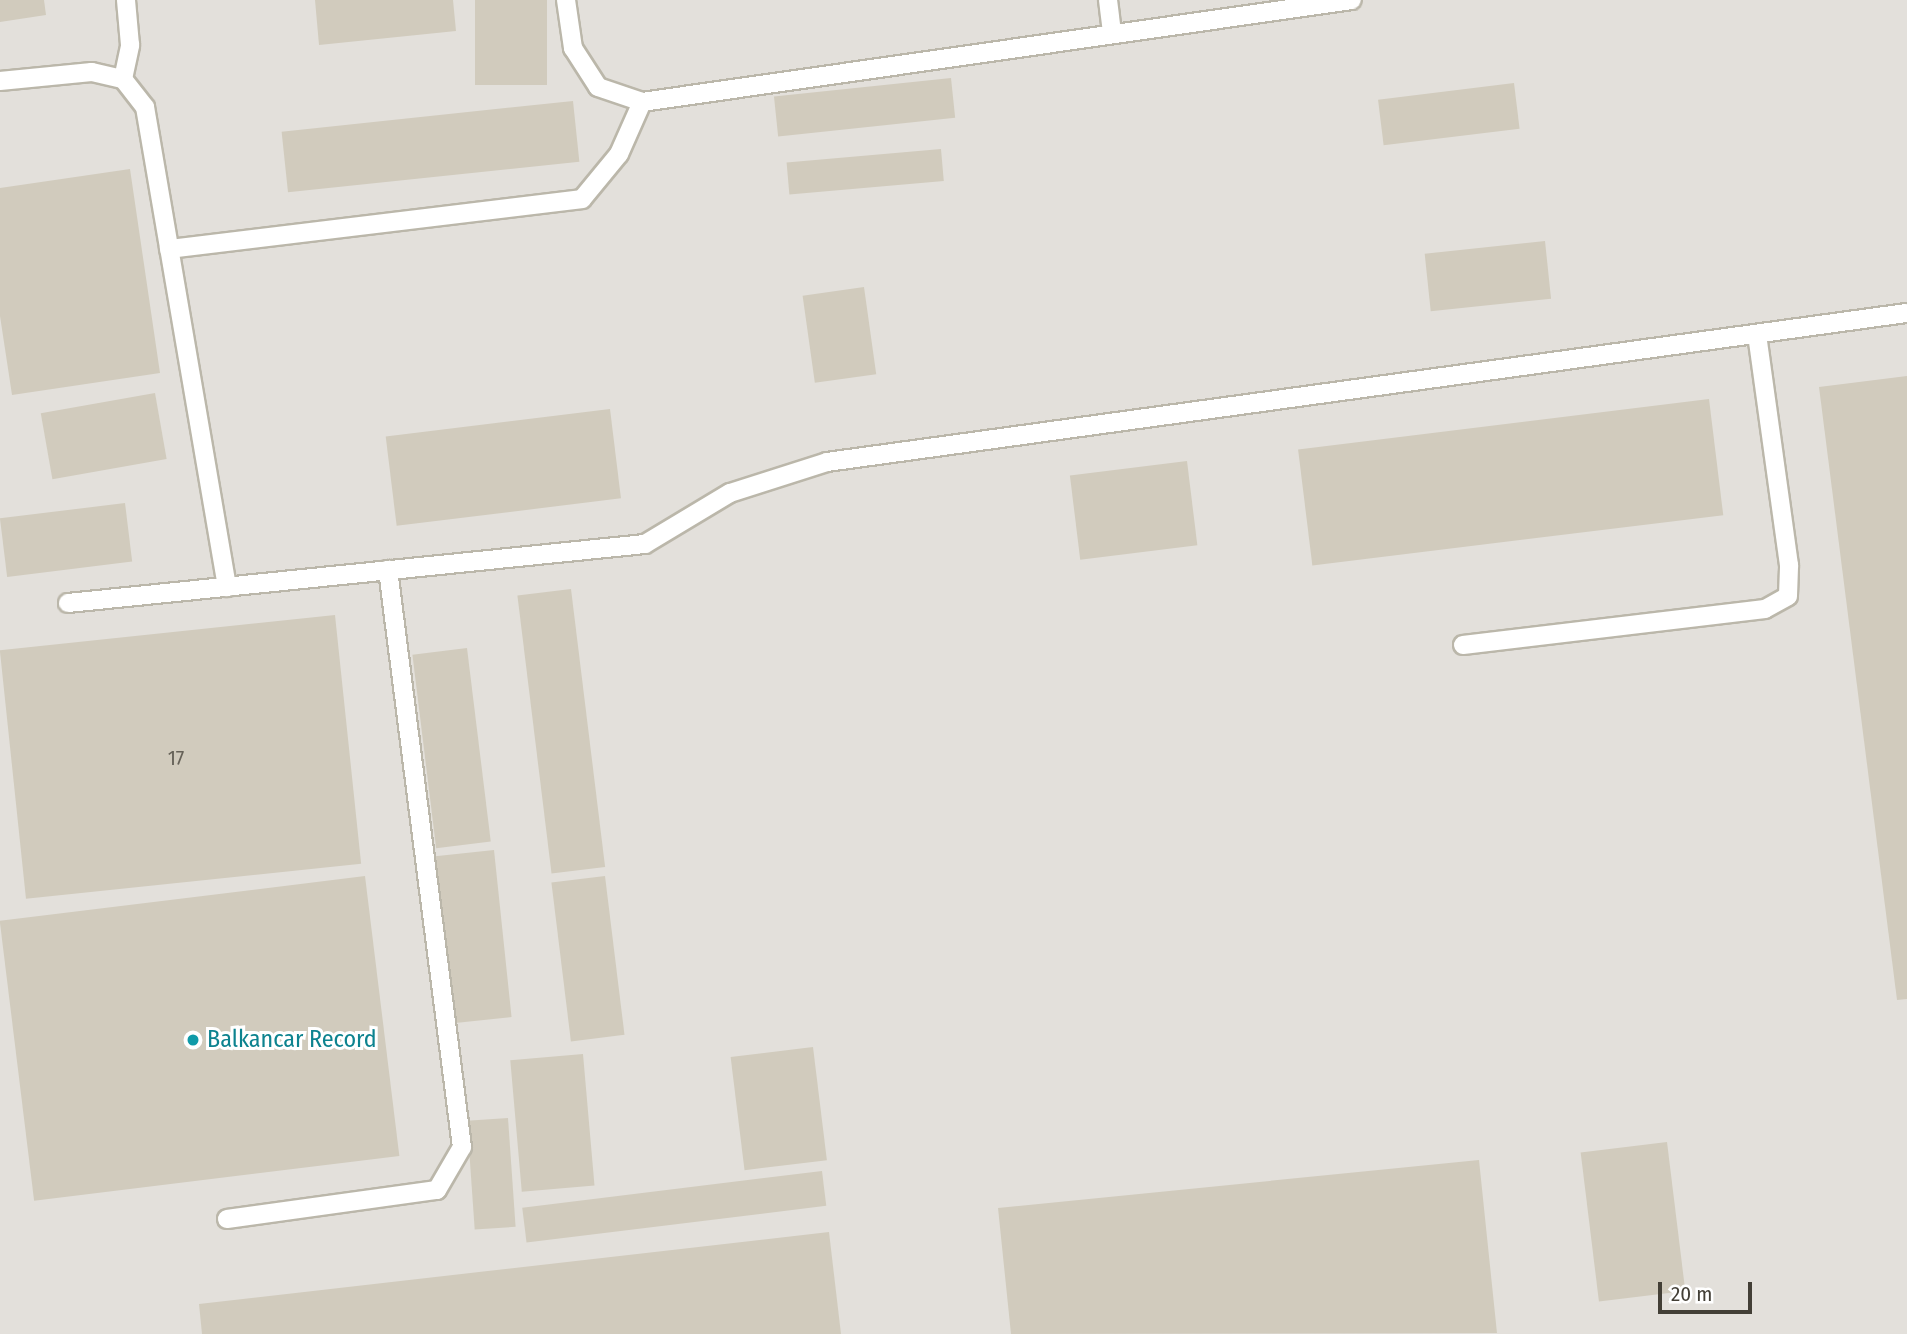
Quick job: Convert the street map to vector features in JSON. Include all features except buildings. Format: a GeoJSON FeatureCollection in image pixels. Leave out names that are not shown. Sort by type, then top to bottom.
{"type":"FeatureCollection","features":[{"type":"Feature","properties":{"kind":"lane"},"geometry":{"type":"LineString","coordinates":[[123,79],[130,45],[126,0]]}},
{"type":"Feature","properties":{"kind":"lane"},"geometry":{"type":"LineString","coordinates":[[566,0],[573,48],[598,88],[642,102],[1352,0]]}},
{"type":"Feature","properties":{"kind":"lane"},"geometry":{"type":"LineString","coordinates":[[1108,0],[1112,34]]}},
{"type":"Feature","properties":{"kind":"lane"},"geometry":{"type":"LineString","coordinates":[[0,81],[92,72],[123,79],[145,107],[227,587]]}},
{"type":"Feature","properties":{"kind":"lane"},"geometry":{"type":"LineString","coordinates":[[169,249],[582,200],[619,154],[642,102]]}},
{"type":"Feature","properties":{"kind":"lane"},"geometry":{"type":"LineString","coordinates":[[68,603],[645,544],[730,492],[827,462],[1907,313]]}},
{"type":"Feature","properties":{"kind":"lane"},"geometry":{"type":"LineString","coordinates":[[1463,645],[1765,610],[1788,596],[1789,565],[1757,334]]}},
{"type":"Feature","properties":{"kind":"lane"},"geometry":{"type":"LineString","coordinates":[[227,1219],[437,1189],[463,1147],[388,570]]}},
{"type":"Feature","properties":{"kind":"shaded area"},"geometry":{"type":"Polygon","coordinates":[[[0,0],[1907,0],[1907,1334],[0,1334],[0,0]]]}},
{"type":"Feature","properties":{"kind":"place","name":"Balkancar Record"},"geometry":{"type":"Point","coordinates":[193,1040]}}]}
